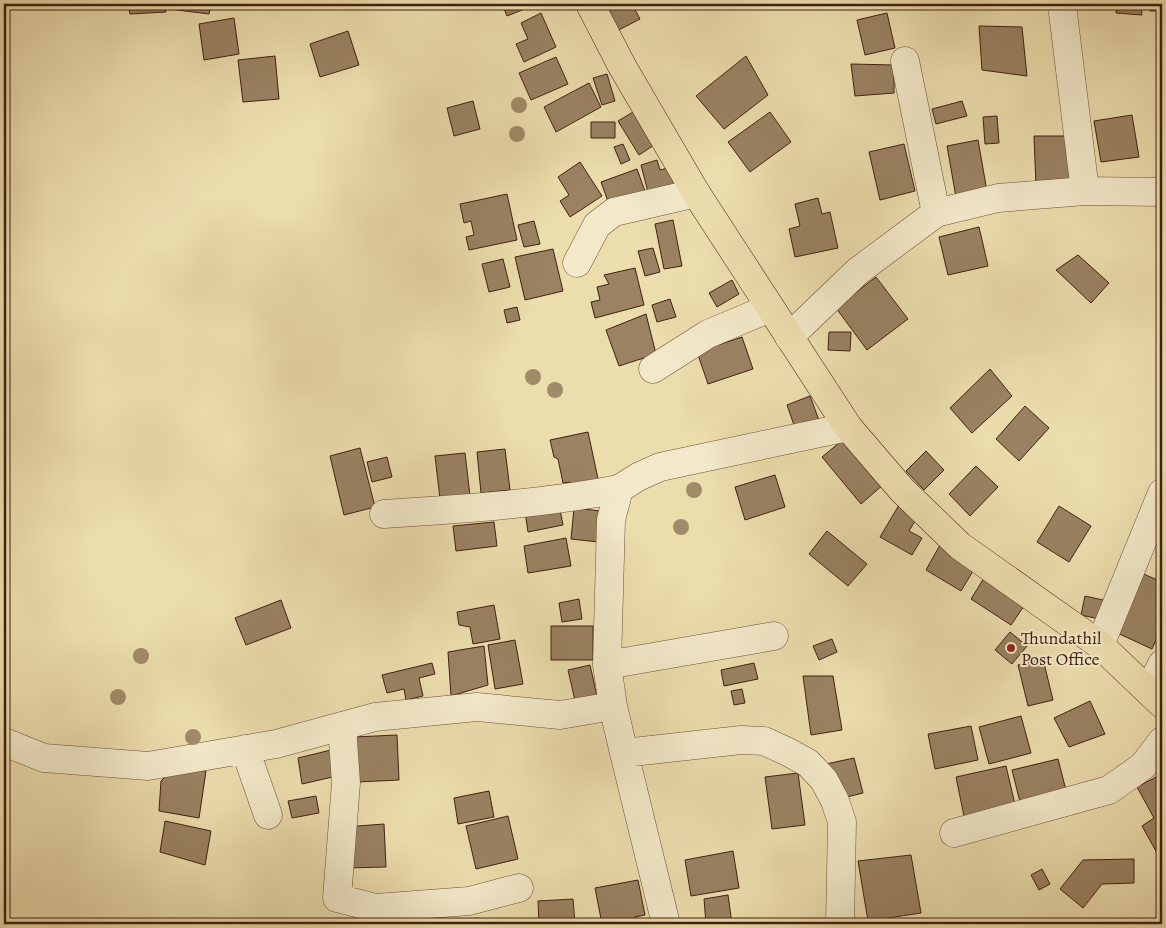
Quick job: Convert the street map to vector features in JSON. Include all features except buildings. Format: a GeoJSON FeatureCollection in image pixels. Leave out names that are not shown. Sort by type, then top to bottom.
{"type":"FeatureCollection","features":[{"type":"Feature","properties":{"kind":"main road"},"geometry":{"type":"LineString","coordinates":[[590,4],[622,66],[696,193],[848,427],[902,490],[960,546],[1100,645],[1155,697]]}},
{"type":"Feature","properties":{"kind":"street"},"geometry":{"type":"LineString","coordinates":[[1063,13],[1085,190]]}},
{"type":"Feature","properties":{"kind":"street"},"geometry":{"type":"LineString","coordinates":[[905,61],[936,213]]}},
{"type":"Feature","properties":{"kind":"street"},"geometry":{"type":"LineString","coordinates":[[789,337],[858,271],[936,213],[998,198],[1085,190],[1162,192]]}},
{"type":"Feature","properties":{"kind":"street"},"geometry":{"type":"LineString","coordinates":[[578,263],[597,224],[614,212],[696,193]]}},
{"type":"Feature","properties":{"kind":"street"},"geometry":{"type":"LineString","coordinates":[[653,369],[708,334],[770,308]]}},
{"type":"Feature","properties":{"kind":"street"},"geometry":{"type":"LineString","coordinates":[[384,514],[495,507],[568,499],[619,489],[638,477],[660,467],[848,427]]}},
{"type":"Feature","properties":{"kind":"street"},"geometry":{"type":"LineString","coordinates":[[619,489],[611,520],[607,665],[613,706],[666,924]]}},
{"type":"Feature","properties":{"kind":"street"},"geometry":{"type":"LineString","coordinates":[[1100,645],[1162,493]]}},
{"type":"Feature","properties":{"kind":"street"},"geometry":{"type":"LineString","coordinates":[[607,665],[774,636]]}},
{"type":"Feature","properties":{"kind":"street"},"geometry":{"type":"LineString","coordinates":[[1155,697],[1162,664]]}},
{"type":"Feature","properties":{"kind":"street"},"geometry":{"type":"LineString","coordinates":[[4,742],[44,758],[148,766],[276,744],[375,717],[477,707],[560,716],[613,706]]}},
{"type":"Feature","properties":{"kind":"street"},"geometry":{"type":"LineString","coordinates":[[342,726],[346,784],[337,898],[376,908],[468,901],[519,888]]}},
{"type":"Feature","properties":{"kind":"street"},"geometry":{"type":"LineString","coordinates":[[624,753],[741,740],[764,741],[808,764],[824,780],[835,801],[842,822],[840,924]]}},
{"type":"Feature","properties":{"kind":"street"},"geometry":{"type":"LineString","coordinates":[[954,833],[1109,790],[1143,766],[1162,741]]}},
{"type":"Feature","properties":{"kind":"street"},"geometry":{"type":"LineString","coordinates":[[245,749],[268,815]]}},
{"type":"Feature","properties":{"kind":"place","name":"Thundathil Post Office"},"geometry":{"type":"Point","coordinates":[1011,648]}}]}
